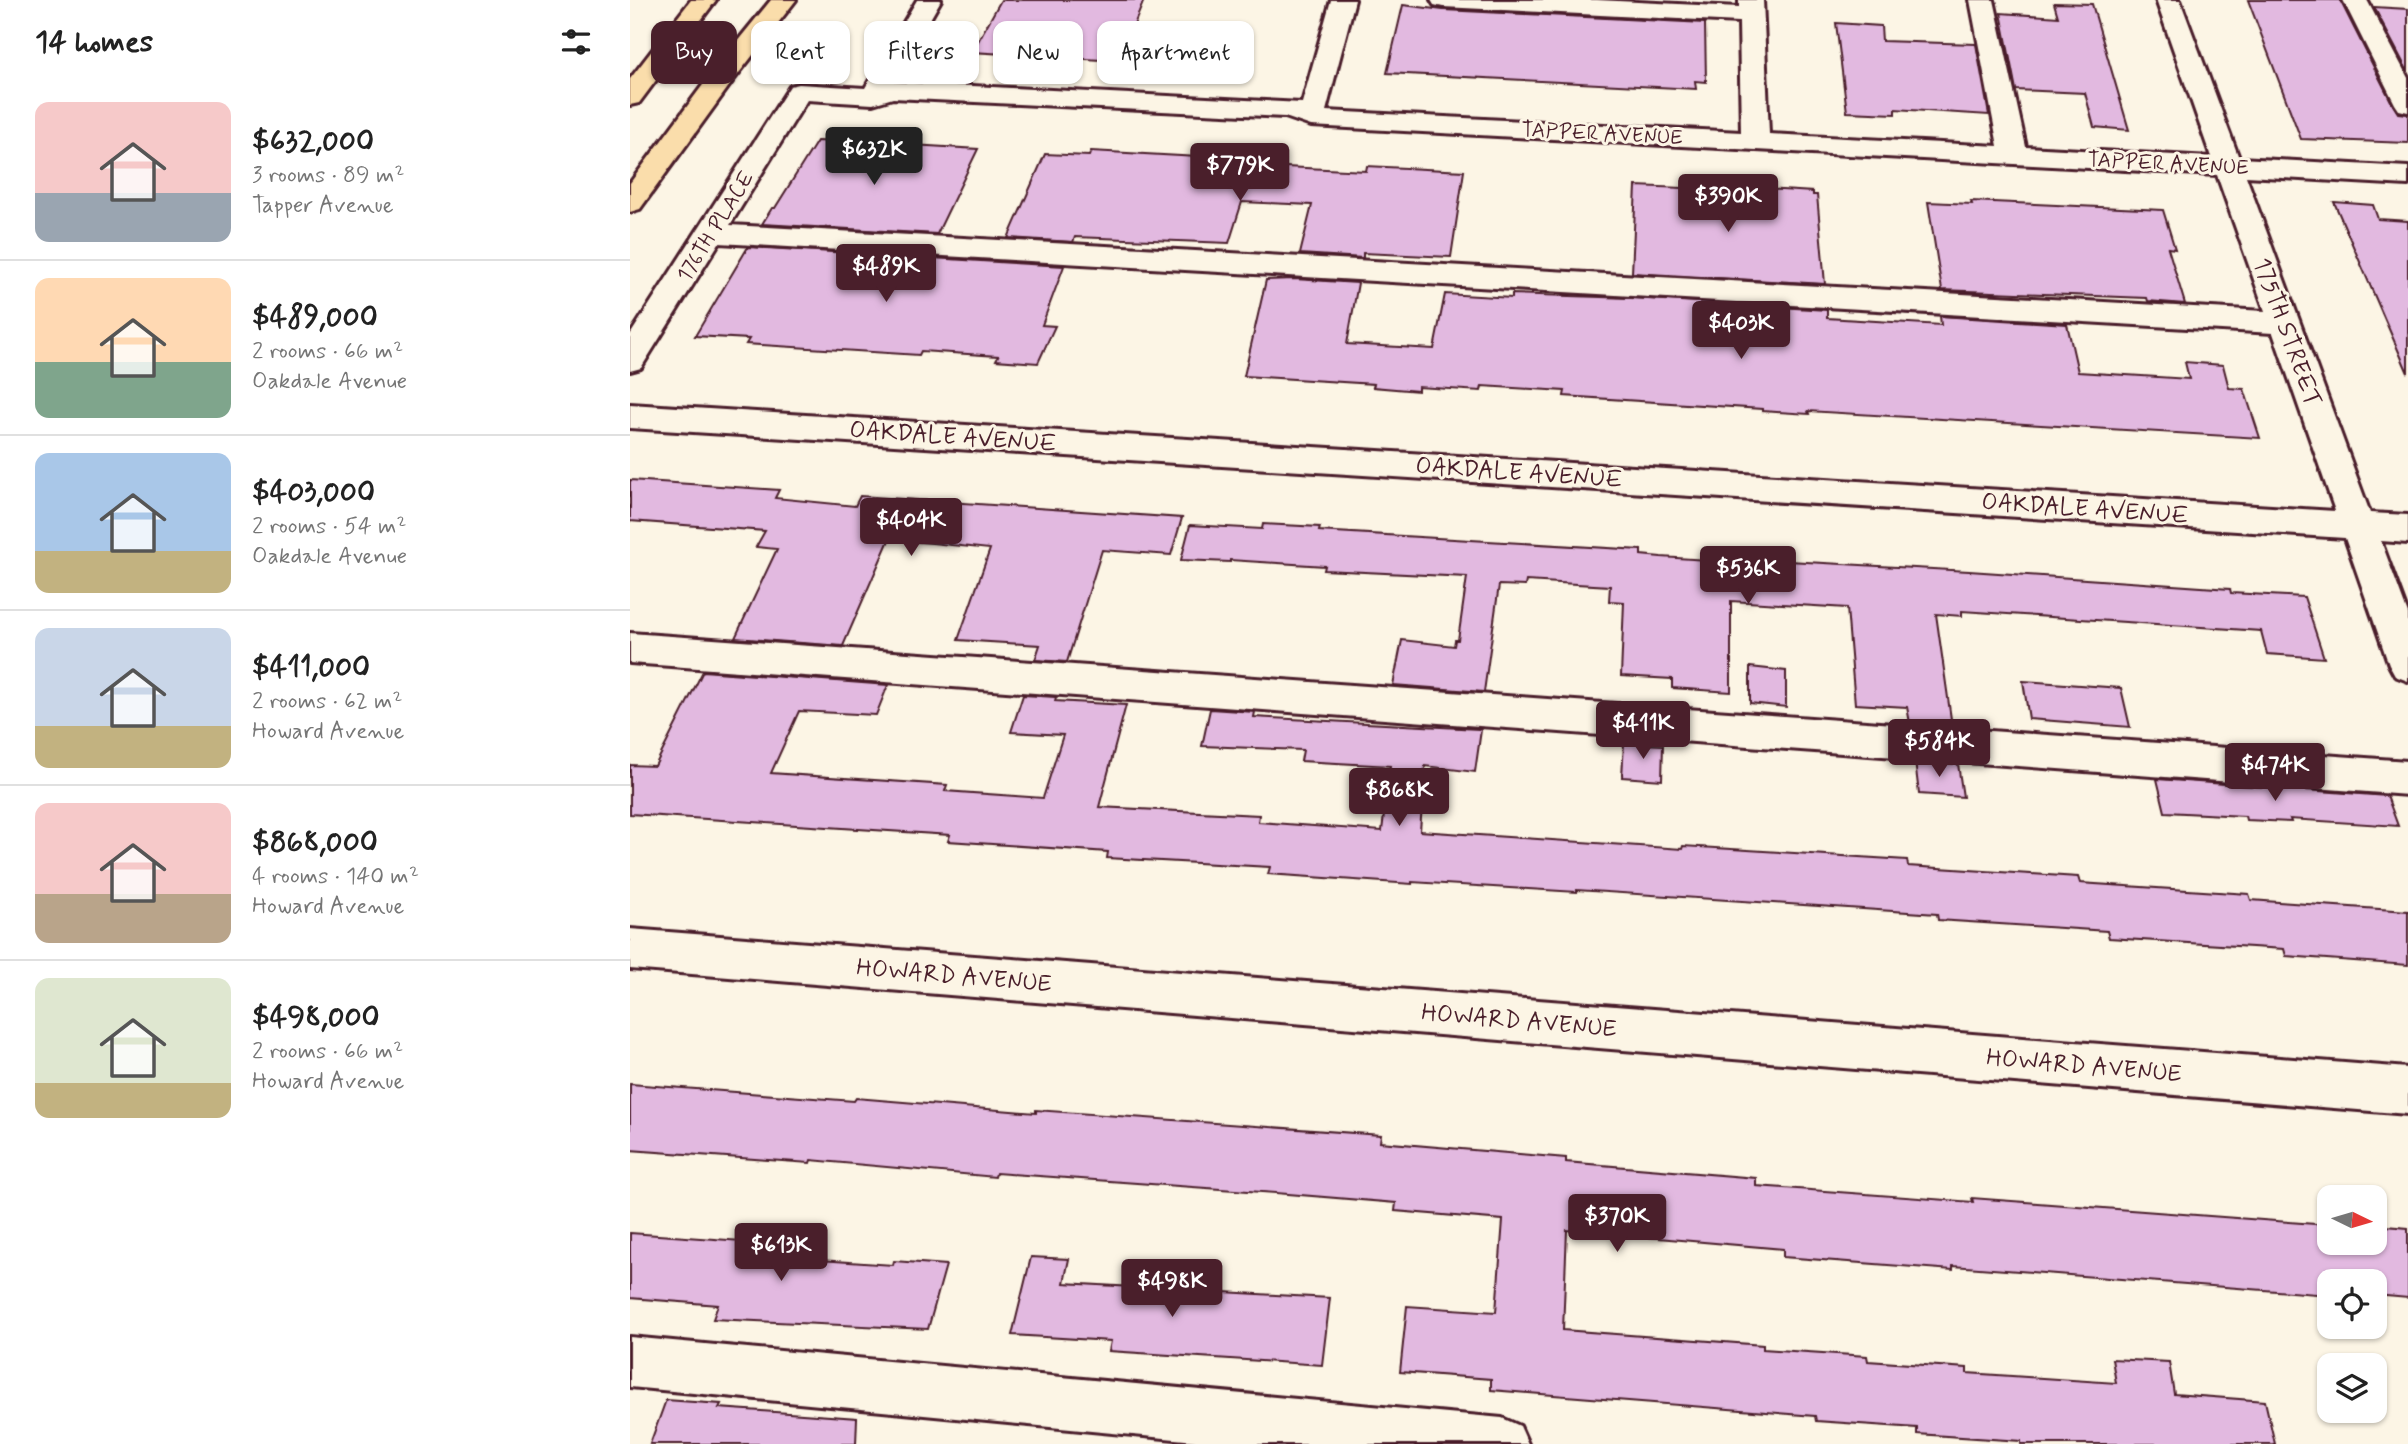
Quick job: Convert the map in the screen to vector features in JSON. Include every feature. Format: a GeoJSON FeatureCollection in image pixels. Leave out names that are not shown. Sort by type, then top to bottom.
{"type":"FeatureCollection","features":[{"type":"Feature","properties":{"kind":"highway"},"geometry":{"type":"LineString","coordinates":[[630,97],[704,0]]}},
{"type":"Feature","properties":{"kind":"highway"},"geometry":{"type":"LineString","coordinates":[[737,55],[773,0]]}},
{"type":"Feature","properties":{"kind":"highway"},"geometry":{"type":"LineString","coordinates":[[737,59],[784,0]]}},
{"type":"Feature","properties":{"kind":"highway"},"geometry":{"type":"LineString","coordinates":[[630,202],[717,84]]}},
{"type":"Feature","properties":{"kind":"street"},"geometry":{"type":"LineString","coordinates":[[873,96],[929,0]]}},
{"type":"Feature","properties":{"kind":"street"},"geometry":{"type":"LineString","coordinates":[[1311,118],[1343,0]]}},
{"type":"Feature","properties":{"kind":"street"},"geometry":{"type":"LineString","coordinates":[[1443,0],[1752,7],[1755,140]]}},
{"type":"Feature","properties":{"kind":"street"},"geometry":{"type":"LineString","coordinates":[[1982,0],[2014,154]]}},
{"type":"Feature","properties":{"kind":"street","name":"175TH STREET"},"geometry":{"type":"LineString","coordinates":[[2168,0],[2408,665]]}},
{"type":"Feature","properties":{"kind":"street"},"geometry":{"type":"LineString","coordinates":[[2355,0],[2408,104]]}},
{"type":"Feature","properties":{"kind":"street","name":"TAPPER AVENUE"},"geometry":{"type":"LineString","coordinates":[[799,92],[873,96],[891,90],[1285,108],[1300,111],[1311,118],[2408,176]]}},
{"type":"Feature","properties":{"kind":"street","name":"176TH PLACE"},"geometry":{"type":"LineString","coordinates":[[630,360],[799,92]]}},
{"type":"Feature","properties":{"kind":"street"},"geometry":{"type":"LineString","coordinates":[[711,233],[2284,323]]}},
{"type":"Feature","properties":{"kind":"street","name":"OAKDALE AVENUE"},"geometry":{"type":"LineString","coordinates":[[630,416],[2408,529]]}},
{"type":"Feature","properties":{"kind":"street"},"geometry":{"type":"LineString","coordinates":[[630,648],[2408,778]]}},
{"type":"Feature","properties":{"kind":"street","name":"HOWARD AVENUE"},"geometry":{"type":"LineString","coordinates":[[630,949],[2408,1091]]}},
{"type":"Feature","properties":{"kind":"street"},"geometry":{"type":"LineString","coordinates":[[630,1362],[1502,1444]]}},
{"type":"Feature","properties":{"kind":"building"},"geometry":{"type":"Polygon","coordinates":[[[1001,0],[1144,0],[1136,21],[1097,21],[1097,60],[1083,59],[1083,21],[993,21],[993,53],[979,52],[979,39],[1001,0]]]}},
{"type":"Feature","properties":{"kind":"building"},"geometry":{"type":"Polygon","coordinates":[[[2248,0],[2340,0],[2393,105],[2398,113],[2408,114],[2408,143],[2301,139],[2248,0]]]}},
{"type":"Feature","properties":{"kind":"building"},"geometry":{"type":"Polygon","coordinates":[[[2054,3],[2092,4],[2129,130],[2094,127],[2085,93],[2016,90],[2001,13],[2058,17],[2054,3]]]}},
{"type":"Feature","properties":{"kind":"building"},"geometry":{"type":"Polygon","coordinates":[[[1403,5],[1443,10],[1705,23],[1706,82],[1695,81],[1696,89],[1387,73],[1403,5]]]}},
{"type":"Feature","properties":{"kind":"building"},"geometry":{"type":"Polygon","coordinates":[[[2374,7],[2408,9],[2408,72],[2374,7]]]}},
{"type":"Feature","properties":{"kind":"building"},"geometry":{"type":"Polygon","coordinates":[[[1836,23],[1881,26],[1882,41],[1976,44],[1989,115],[1895,109],[1895,114],[1847,112],[1836,23]]]}},
{"type":"Feature","properties":{"kind":"building"},"geometry":{"type":"Polygon","coordinates":[[[817,141],[978,149],[937,234],[762,224],[817,141]]]}},
{"type":"Feature","properties":{"kind":"building"},"geometry":{"type":"Polygon","coordinates":[[[1091,151],[1216,158],[1215,162],[1285,167],[1366,171],[1367,166],[1464,171],[1451,257],[1363,253],[1363,258],[1300,254],[1312,205],[1242,202],[1229,243],[1075,237],[1073,242],[1008,238],[1045,154],[1089,156],[1091,151]]]}},
{"type":"Feature","properties":{"kind":"building"},"geometry":{"type":"Polygon","coordinates":[[[1683,184],[1813,192],[1813,195],[1817,195],[1825,284],[1632,273],[1636,186],[1683,188],[1683,184]]]}},
{"type":"Feature","properties":{"kind":"building"},"geometry":{"type":"Polygon","coordinates":[[[1971,201],[2163,210],[2175,249],[2168,248],[2185,304],[2148,301],[2147,298],[1942,290],[1928,202],[1972,204],[1971,201]]]}},
{"type":"Feature","properties":{"kind":"building"},"geometry":{"type":"Polygon","coordinates":[[[2334,202],[2373,205],[2378,219],[2408,221],[2408,373],[2334,202]]]}},
{"type":"Feature","properties":{"kind":"building"},"geometry":{"type":"Polygon","coordinates":[[[748,247],[1064,266],[1042,325],[1055,326],[1038,363],[996,360],[998,356],[921,351],[919,355],[746,344],[749,339],[695,336],[748,247]]]}},
{"type":"Feature","properties":{"kind":"building"},"geometry":{"type":"Polygon","coordinates":[[[1266,280],[1358,283],[1347,344],[1434,349],[1445,294],[1512,298],[1512,294],[1631,298],[1827,310],[1827,318],[1941,325],[1940,316],[2067,324],[2078,372],[2189,379],[2185,362],[2223,365],[2229,388],[2244,389],[2260,438],[1808,411],[1809,414],[1762,411],[1564,396],[1565,391],[1482,386],[1481,391],[1418,387],[1418,391],[1373,387],[1374,384],[1244,376],[1266,280]]]}},
{"type":"Feature","properties":{"kind":"building"},"geometry":{"type":"Polygon","coordinates":[[[630,480],[779,490],[775,498],[855,506],[860,496],[1182,518],[1171,555],[1102,550],[1067,662],[1035,660],[1040,645],[958,640],[990,549],[932,543],[889,540],[843,646],[735,638],[777,549],[756,547],[765,531],[630,521],[630,480]]]}},
{"type":"Feature","properties":{"kind":"building"},"geometry":{"type":"Polygon","coordinates":[[[1263,524],[1320,527],[1319,531],[1641,550],[1641,555],[1661,557],[1754,563],[1754,559],[1969,571],[2230,589],[2231,593],[2304,597],[2324,658],[2267,654],[2261,631],[1962,611],[1962,616],[1936,614],[1952,726],[1910,723],[1907,707],[1855,704],[1847,608],[1731,601],[1731,692],[1672,688],[1672,679],[1621,676],[1624,602],[1609,601],[1610,586],[1526,581],[1525,586],[1499,585],[1484,692],[1393,685],[1402,640],[1454,646],[1455,640],[1458,640],[1467,577],[1324,570],[1325,566],[1230,560],[1181,560],[1190,525],[1262,529],[1263,524]]]}},
{"type":"Feature","properties":{"kind":"building"},"geometry":{"type":"Polygon","coordinates":[[[1750,667],[1786,671],[1786,707],[1750,703],[1750,667]]]}},
{"type":"Feature","properties":{"kind":"building"},"geometry":{"type":"Polygon","coordinates":[[[703,671],[888,685],[876,715],[799,711],[771,773],[947,785],[945,791],[1043,798],[1063,735],[1011,732],[1023,695],[1056,697],[1055,701],[1126,705],[1099,807],[1259,815],[1258,822],[1382,831],[1390,766],[1301,761],[1303,750],[1202,746],[1210,709],[1255,712],[1254,717],[1479,729],[1475,772],[1425,766],[1420,831],[1682,849],[1683,846],[1907,860],[1908,866],[2078,877],[2080,883],[2249,894],[2251,900],[2408,911],[2408,965],[2286,956],[2284,949],[2109,938],[2107,931],[1938,920],[1937,914],[1577,890],[1412,884],[1268,874],[1270,867],[1107,858],[1108,852],[948,841],[950,835],[630,814],[630,765],[655,766],[703,671]]]}},
{"type":"Feature","properties":{"kind":"building"},"geometry":{"type":"Polygon","coordinates":[[[2023,681],[2121,688],[2130,727],[2029,719],[2023,681]]]}},
{"type":"Feature","properties":{"kind":"building"},"geometry":{"type":"Polygon","coordinates":[[[1624,743],[1663,745],[1662,780],[1622,777],[1624,743]]]}},
{"type":"Feature","properties":{"kind":"building"},"geometry":{"type":"Polygon","coordinates":[[[1915,761],[1958,764],[1963,797],[1919,794],[1915,761]]]}},
{"type":"Feature","properties":{"kind":"building"},"geometry":{"type":"Polygon","coordinates":[[[2157,779],[2387,796],[2398,826],[2290,819],[2291,822],[2246,820],[2245,816],[2165,812],[2157,779]]]}},
{"type":"Feature","properties":{"kind":"building"},"geometry":{"type":"Polygon","coordinates":[[[630,1084],[1381,1135],[1380,1142],[1566,1158],[1566,1162],[1756,1178],[1756,1186],[1973,1202],[1972,1198],[2317,1224],[2317,1255],[2387,1255],[2387,1226],[2408,1228],[2408,1298],[2387,1296],[2387,1269],[2317,1269],[2317,1294],[1953,1266],[1953,1270],[1783,1257],[1783,1249],[1567,1230],[1563,1330],[1867,1356],[1868,1361],[1967,1368],[1967,1373],[2116,1383],[2112,1359],[2169,1362],[2174,1394],[2265,1401],[2275,1444],[2021,1444],[2021,1441],[1917,1434],[1917,1428],[1816,1421],[1815,1416],[1491,1390],[1491,1379],[1400,1372],[1407,1306],[1496,1312],[1503,1220],[1395,1211],[1396,1203],[1276,1193],[996,1173],[995,1177],[811,1160],[810,1163],[630,1150],[630,1084]]]}},
{"type":"Feature","properties":{"kind":"building"},"geometry":{"type":"Polygon","coordinates":[[[630,1233],[742,1241],[744,1235],[783,1238],[776,1257],[893,1265],[894,1261],[946,1265],[928,1329],[713,1319],[718,1305],[630,1298],[630,1233]]]}},
{"type":"Feature","properties":{"kind":"building"},"geometry":{"type":"Polygon","coordinates":[[[1031,1257],[1069,1259],[1064,1283],[1330,1298],[1322,1365],[1109,1351],[1111,1341],[1012,1335],[1031,1257]]]}},
{"type":"Feature","properties":{"kind":"building"},"geometry":{"type":"Polygon","coordinates":[[[666,1400],[721,1404],[719,1408],[857,1418],[856,1444],[650,1444],[666,1400]]]}}]}
